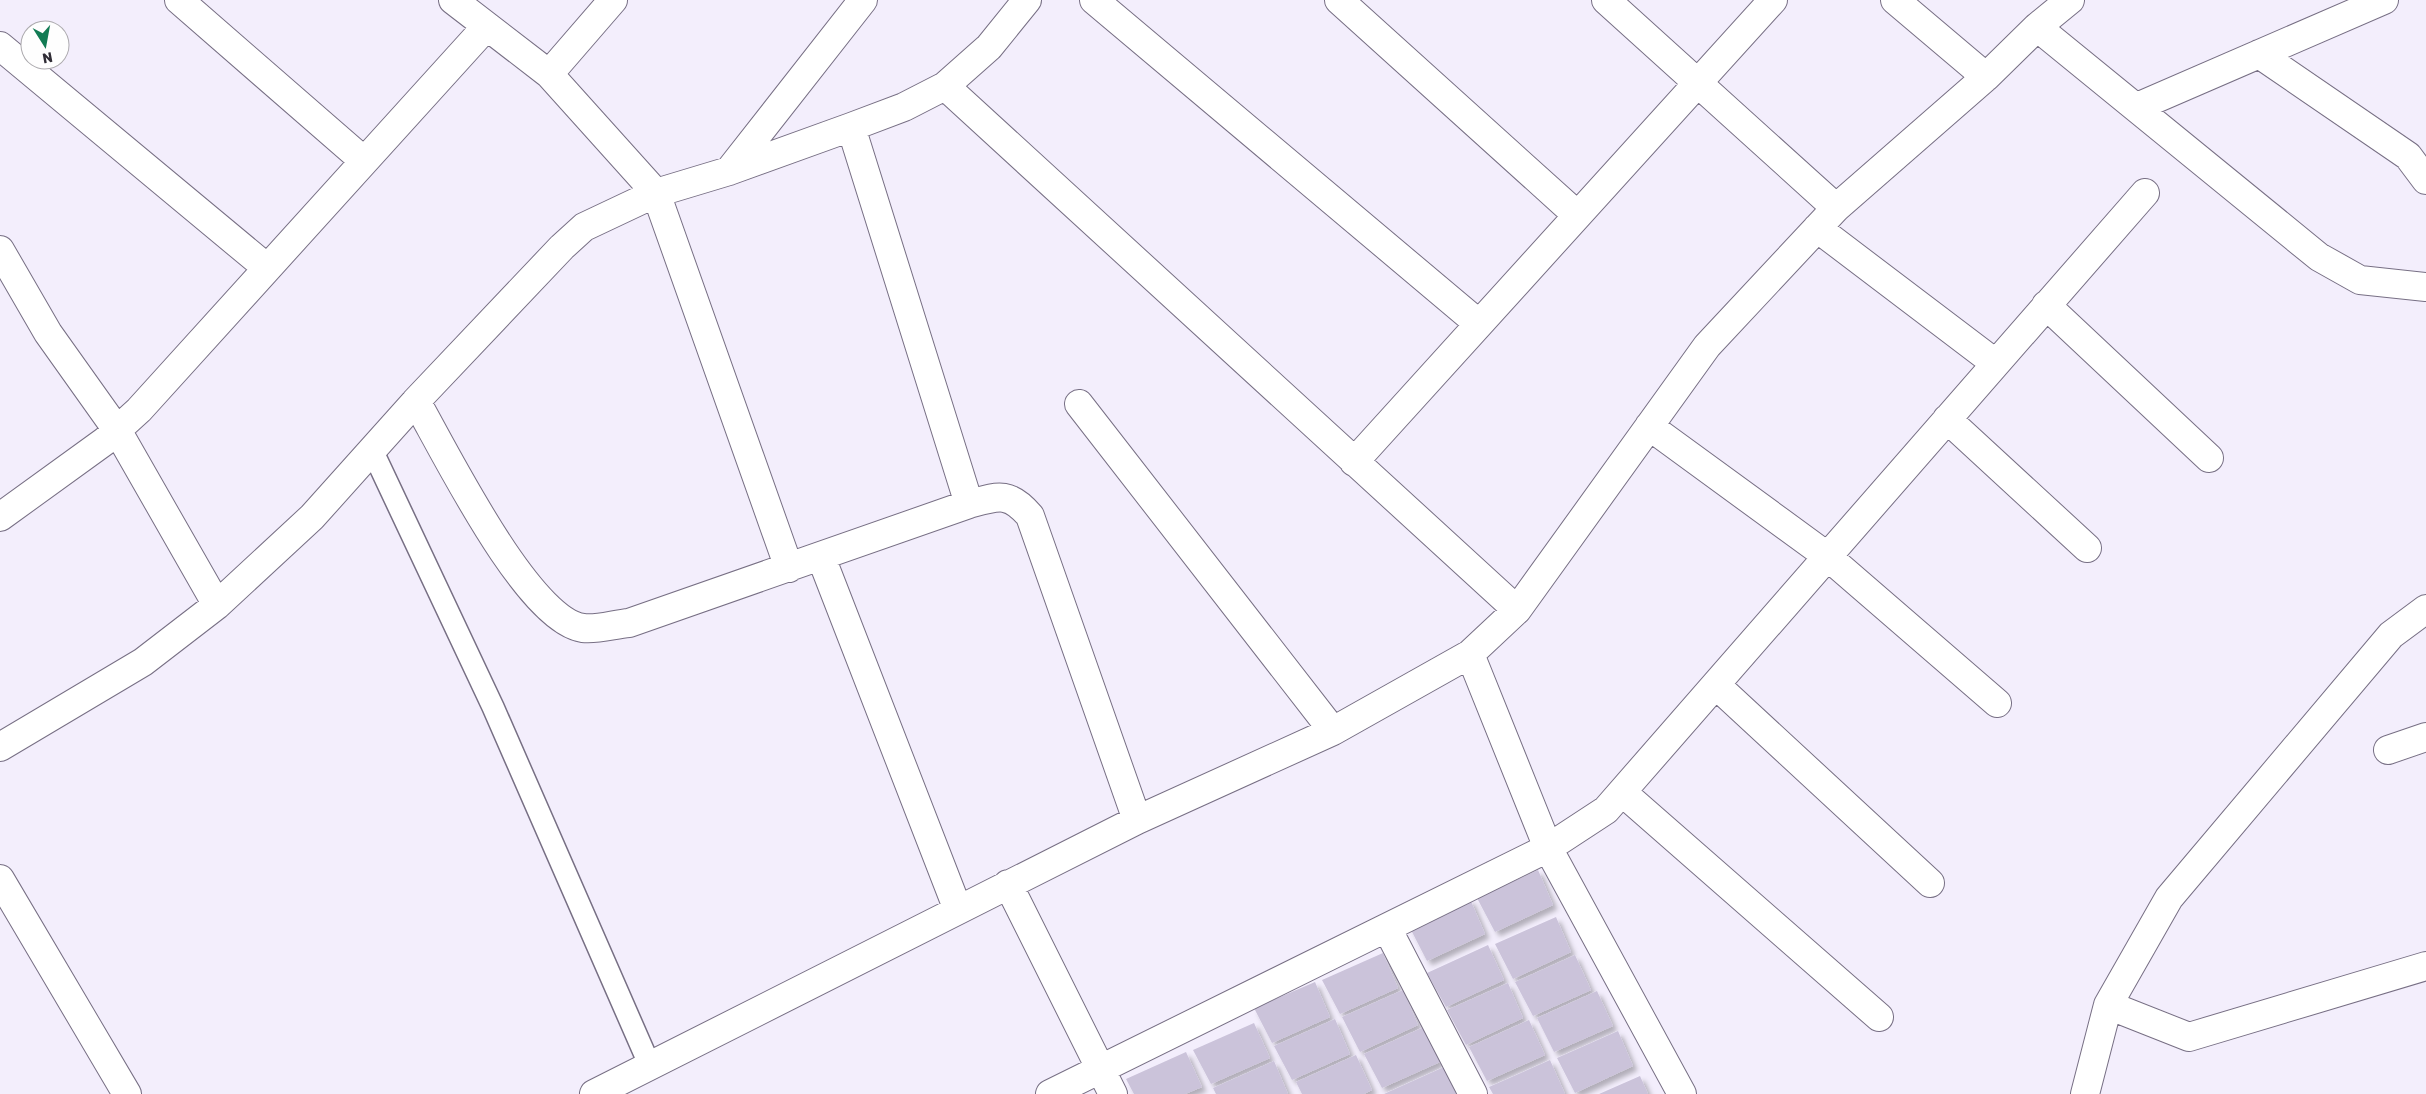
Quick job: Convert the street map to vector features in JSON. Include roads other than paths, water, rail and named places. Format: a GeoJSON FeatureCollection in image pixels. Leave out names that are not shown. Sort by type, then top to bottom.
{"type":"FeatureCollection","features":[{"type":"Feature","properties":{"kind":"street"},"geometry":{"type":"LineString","coordinates":[[179,0],[364,161]]}},
{"type":"Feature","properties":{"kind":"street"},"geometry":{"type":"LineString","coordinates":[[453,0],[549,74],[656,193],[789,568]]}},
{"type":"Feature","properties":{"kind":"street"},"geometry":{"type":"LineString","coordinates":[[549,74],[614,0]]}},
{"type":"Feature","properties":{"kind":"street"},"geometry":{"type":"LineString","coordinates":[[0,747],[143,662],[217,605],[312,517],[416,401],[576,234],[601,218],[656,193],[729,171],[851,127],[904,106],[945,86],[989,46],[1027,0]]}},
{"type":"Feature","properties":{"kind":"street"},"geometry":{"type":"LineString","coordinates":[[1094,0],[1479,324]]}},
{"type":"Feature","properties":{"kind":"street"},"geometry":{"type":"LineString","coordinates":[[1339,0],[1577,215]]}},
{"type":"Feature","properties":{"kind":"street"},"geometry":{"type":"LineString","coordinates":[[1606,0],[1836,208]]}},
{"type":"Feature","properties":{"kind":"street"},"geometry":{"type":"LineString","coordinates":[[1354,462],[1773,0]]}},
{"type":"Feature","properties":{"kind":"street"},"geometry":{"type":"LineString","coordinates":[[1895,0],[1986,76]]}},
{"type":"Feature","properties":{"kind":"street"},"geometry":{"type":"LineString","coordinates":[[594,1094],[1137,820],[1333,731],[1470,654],[1517,610],[1707,346],[1836,208],[1986,76],[2037,26],[2070,0]]}},
{"type":"Feature","properties":{"kind":"street"},"geometry":{"type":"LineString","coordinates":[[2137,107],[2384,0]]}},
{"type":"Feature","properties":{"kind":"street"},"geometry":{"type":"LineString","coordinates":[[729,171],[851,4]]}},
{"type":"Feature","properties":{"kind":"street"},"geometry":{"type":"LineString","coordinates":[[2037,26],[2319,257],[2360,280],[2426,287]]}},
{"type":"Feature","properties":{"kind":"street"},"geometry":{"type":"LineString","coordinates":[[0,517],[117,430],[139,410],[486,27]]}},
{"type":"Feature","properties":{"kind":"street"},"geometry":{"type":"LineString","coordinates":[[0,46],[267,268]]}},
{"type":"Feature","properties":{"kind":"street"},"geometry":{"type":"LineString","coordinates":[[2259,54],[2408,156],[2426,180]]}},
{"type":"Feature","properties":{"kind":"street"},"geometry":{"type":"LineString","coordinates":[[945,86],[1517,610]]}},
{"type":"Feature","properties":{"kind":"street"},"geometry":{"type":"LineString","coordinates":[[851,127],[969,504]]}},
{"type":"Feature","properties":{"kind":"street"},"geometry":{"type":"LineString","coordinates":[[1050,1094],[1548,848],[1606,810],[2145,192]]}},
{"type":"Feature","properties":{"kind":"street"},"geometry":{"type":"LineString","coordinates":[[1817,228],[1995,363]]}},
{"type":"Feature","properties":{"kind":"street"},"geometry":{"type":"LineString","coordinates":[[0,250],[48,333],[117,430],[217,605]]}},
{"type":"Feature","properties":{"kind":"street"},"geometry":{"type":"LineString","coordinates":[[2046,304],[2209,458]]}},
{"type":"Feature","properties":{"kind":"street"},"geometry":{"type":"LineString","coordinates":[[416,401],[498,545],[533,592],[560,618],[583,628],[629,623],[999,495],[1019,502],[1030,516],[1137,820]]}},
{"type":"Feature","properties":{"kind":"street"},"geometry":{"type":"LineString","coordinates":[[1079,404],[1333,731]]}},
{"type":"Feature","properties":{"kind":"street"},"geometry":{"type":"LineString","coordinates":[[1947,419],[2087,548]]}},
{"type":"Feature","properties":{"kind":"street"},"geometry":{"type":"LineString","coordinates":[[1649,426],[1828,556],[1997,703]]}},
{"type":"Feature","properties":{"kind":"street"},"geometry":{"type":"LineString","coordinates":[[821,557],[958,910]]}},
{"type":"Feature","properties":{"kind":"street"},"geometry":{"type":"LineString","coordinates":[[2085,1094],[2108,1005],[2169,898],[2391,635],[2426,609]]}},
{"type":"Feature","properties":{"kind":"street"},"geometry":{"type":"LineString","coordinates":[[1470,654],[1548,848],[1682,1094]]}},
{"type":"Feature","properties":{"kind":"street"},"geometry":{"type":"LineString","coordinates":[[1716,685],[1930,883]]}},
{"type":"Feature","properties":{"kind":"street"},"geometry":{"type":"LineString","coordinates":[[2388,750],[2426,738]]}},
{"type":"Feature","properties":{"kind":"street"},"geometry":{"type":"LineString","coordinates":[[1622,792],[1879,1017]]}},
{"type":"Feature","properties":{"kind":"street"},"geometry":{"type":"LineString","coordinates":[[0,879],[127,1094]]}},
{"type":"Feature","properties":{"kind":"street"},"geometry":{"type":"LineString","coordinates":[[1008,884],[1113,1094]]}},
{"type":"Feature","properties":{"kind":"street"},"geometry":{"type":"LineString","coordinates":[[1387,928],[1473,1094]]}},
{"type":"Feature","properties":{"kind":"street"},"geometry":{"type":"LineString","coordinates":[[2108,1005],[2189,1037],[2426,966]]}},
{"type":"Feature","properties":{"kind":"lane"},"geometry":{"type":"LineString","coordinates":[[372,450],[493,707],[650,1066]]}}]}
